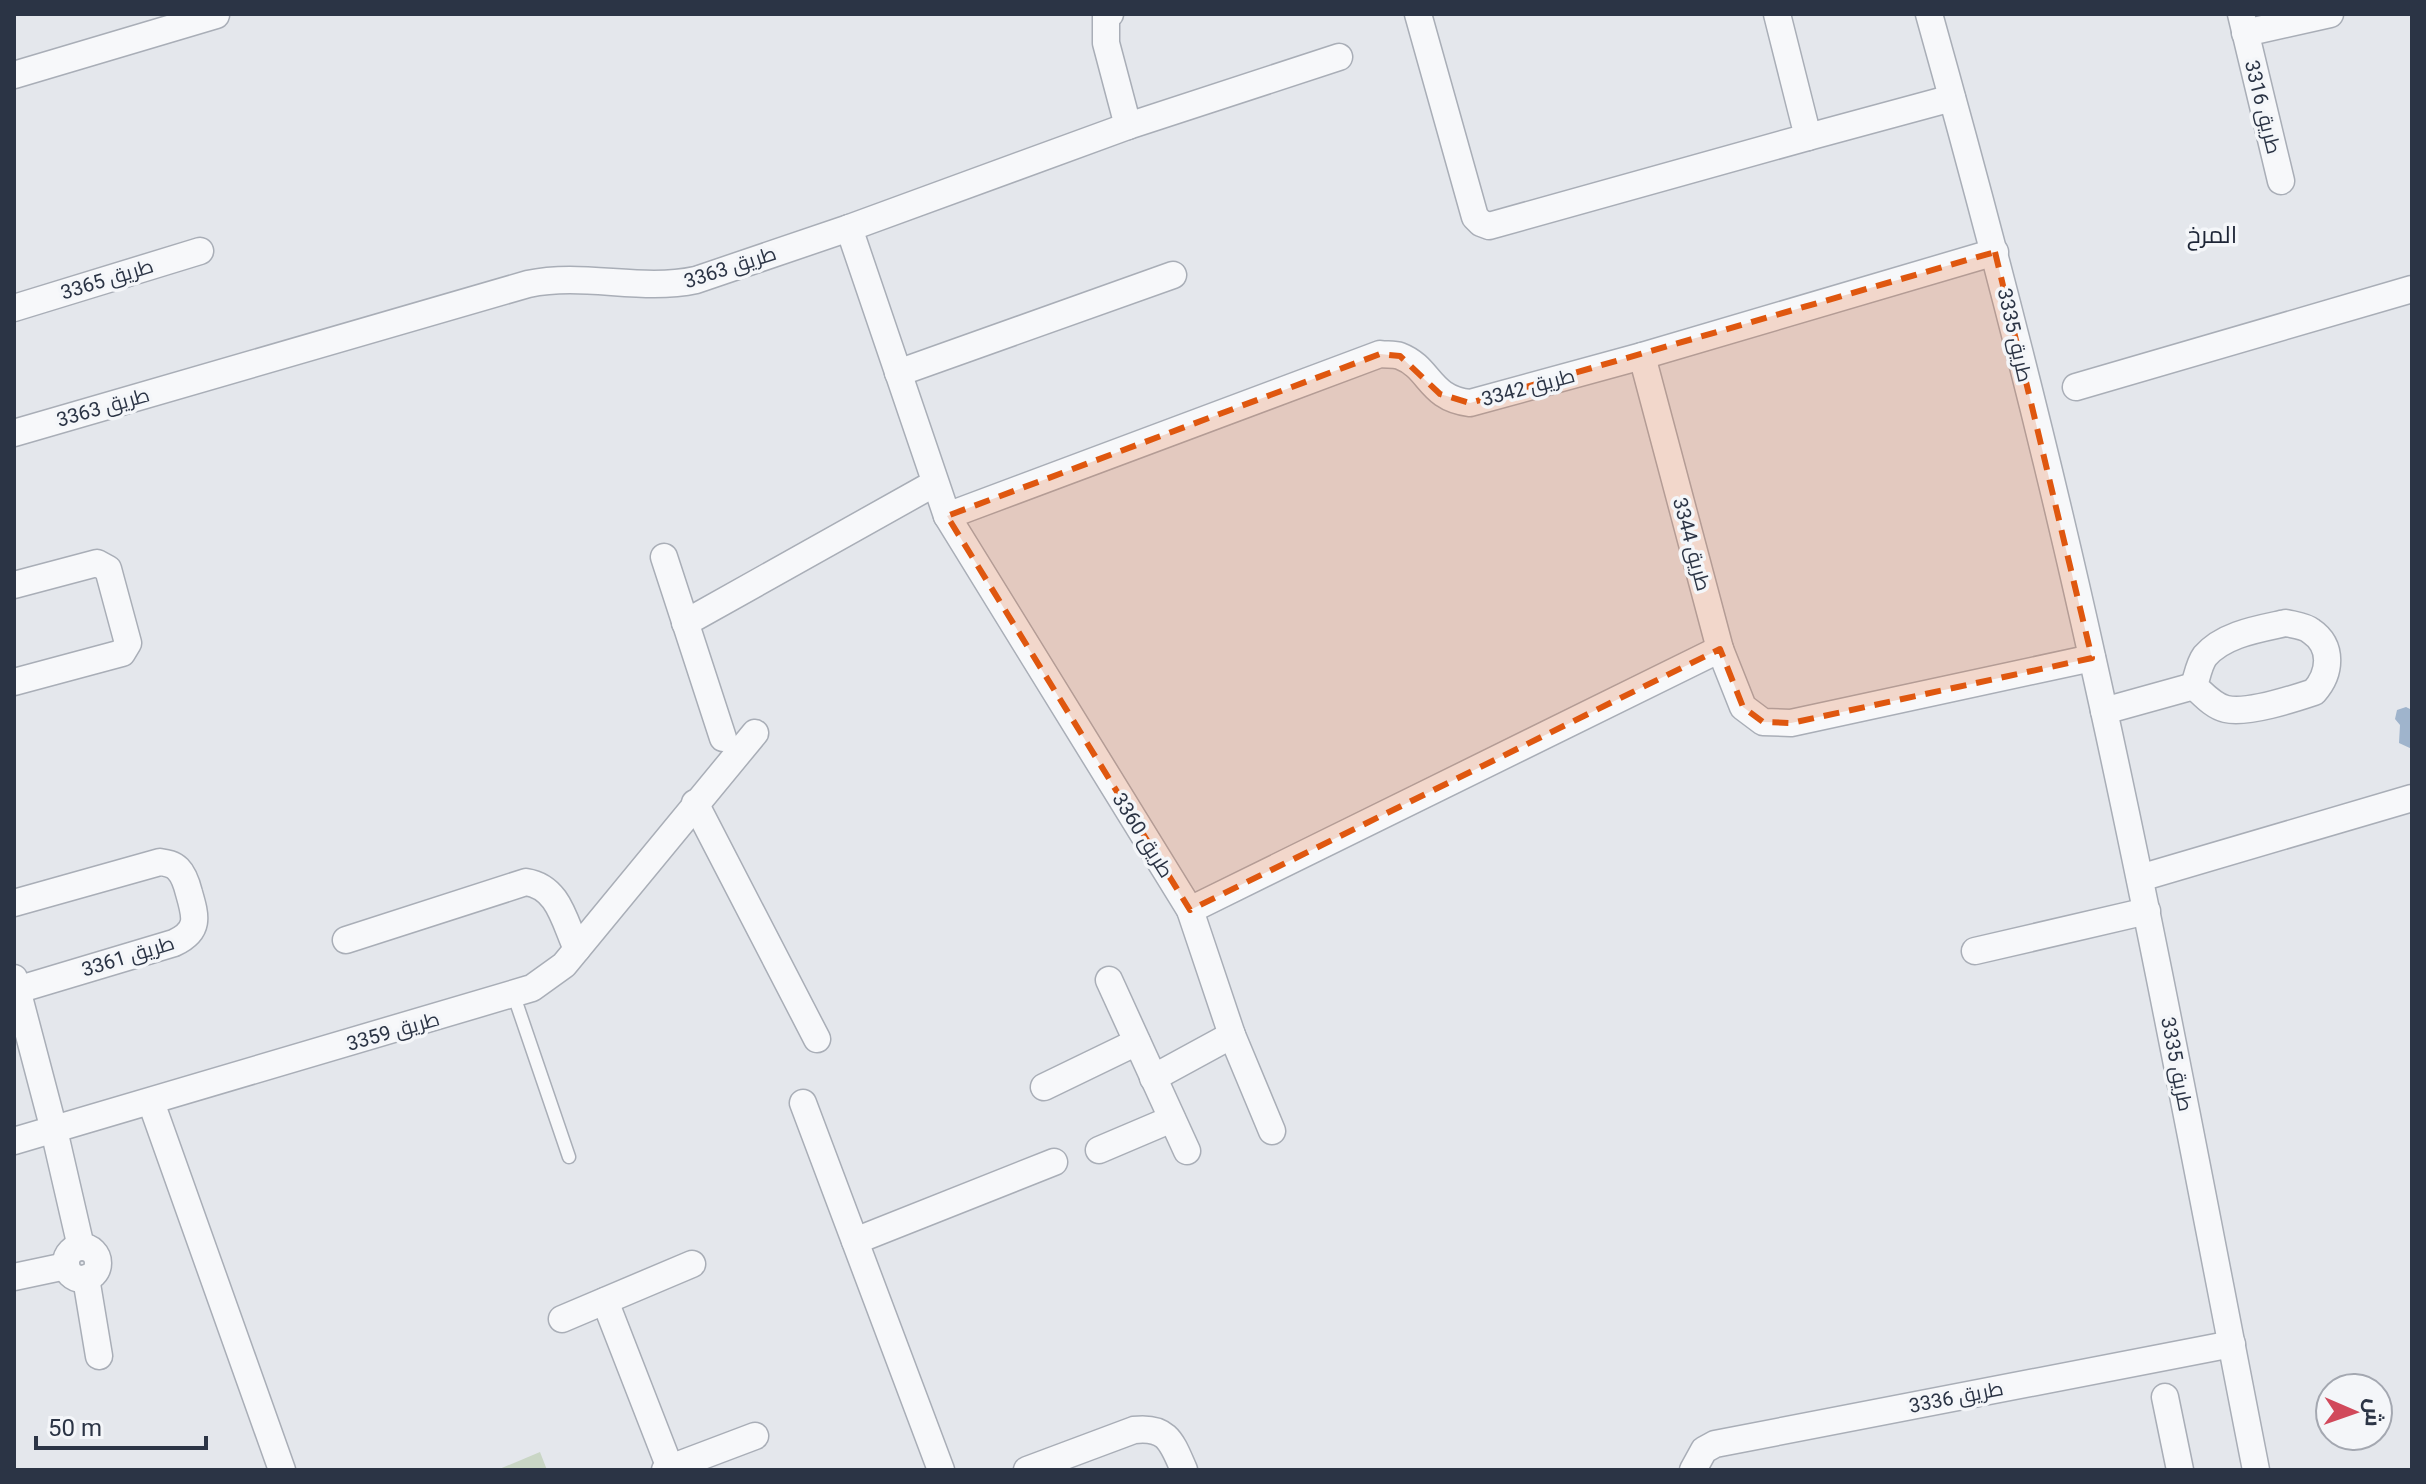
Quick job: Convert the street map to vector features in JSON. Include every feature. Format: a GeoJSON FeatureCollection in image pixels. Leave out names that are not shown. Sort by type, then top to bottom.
{"type":"FeatureCollection","features":[{"type":"Feature","properties":{"kind":"street"},"geometry":{"type":"LineString","coordinates":[[1110,14],[1106,17],[1106,43],[1128,126]]}},
{"type":"Feature","properties":{"kind":"street"},"geometry":{"type":"LineString","coordinates":[[1418,14],[1475,217],[1489,226],[1952,98]]}},
{"type":"Feature","properties":{"kind":"street"},"geometry":{"type":"LineString","coordinates":[[1777,14],[1808,137]]}},
{"type":"Feature","properties":{"kind":"street","name":"طريق 3335"},"geometry":{"type":"LineString","coordinates":[[1929,14],[1995,252],[2104,711],[2147,911],[2256,1470]]}},
{"type":"Feature","properties":{"kind":"street","name":"طريق 3316"},"geometry":{"type":"LineString","coordinates":[[2281,181],[2243,24],[2330,14]]}},
{"type":"Feature","properties":{"kind":"street"},"geometry":{"type":"LineString","coordinates":[[14,75],[216,15]]}},
{"type":"Feature","properties":{"kind":"street","name":"طريق 3363"},"geometry":{"type":"LineString","coordinates":[[15,426],[528,284],[576,278],[672,285],[696,280],[1128,126],[1339,57]]}},
{"type":"Feature","properties":{"kind":"street","name":"طريق 3360"},"geometry":{"type":"LineString","coordinates":[[849,228],[947,516],[1190,910],[1232,1035],[1272,1131]]}},
{"type":"Feature","properties":{"kind":"street","name":"طريق 3365"},"geometry":{"type":"LineString","coordinates":[[14,308],[200,251]]}},
{"type":"Feature","properties":{"kind":"street","name":"طريق 3342"},"geometry":{"type":"LineString","coordinates":[[947,516],[1380,354],[1400,356],[1440,394],[1454,401],[1470,403],[1995,252]]}},
{"type":"Feature","properties":{"kind":"street"},"geometry":{"type":"LineString","coordinates":[[898,373],[1173,275]]}},
{"type":"Feature","properties":{"kind":"street"},"geometry":{"type":"LineString","coordinates":[[2076,387],[2412,289]]}},
{"type":"Feature","properties":{"kind":"street","name":"طريق 3344"},"geometry":{"type":"LineString","coordinates":[[1642,356],[1720,649],[1743,707],[1763,722],[1791,723],[2092,658]]}},
{"type":"Feature","properties":{"kind":"street"},"geometry":{"type":"LineString","coordinates":[[685,623],[935,483]]}},
{"type":"Feature","properties":{"kind":"street"},"geometry":{"type":"LineString","coordinates":[[664,557],[723,738]]}},
{"type":"Feature","properties":{"kind":"street"},"geometry":{"type":"LineString","coordinates":[[14,585],[97,563],[103,565],[108,569],[128,643],[122,653],[14,682]]}},
{"type":"Feature","properties":{"kind":"street"},"geometry":{"type":"LineString","coordinates":[[2286,623],[2309,629],[2323,643],[2329,666],[2323,683],[2314,692],[2243,709],[2225,709],[2194,686],[2203,659],[2218,645],[2253,630],[2286,623]]}},
{"type":"Feature","properties":{"kind":"street"},"geometry":{"type":"LineString","coordinates":[[1190,910],[1720,649]]}},
{"type":"Feature","properties":{"kind":"street"},"geometry":{"type":"LineString","coordinates":[[2104,711],[2194,686]]}},
{"type":"Feature","properties":{"kind":"street","name":"طريق 3359"},"geometry":{"type":"LineString","coordinates":[[14,1141],[514,996],[549,978],[564,965],[755,733]]}},
{"type":"Feature","properties":{"kind":"street"},"geometry":{"type":"LineString","coordinates":[[2140,878],[2412,798]]}},
{"type":"Feature","properties":{"kind":"street"},"geometry":{"type":"LineString","coordinates":[[695,803],[817,1039]]}},
{"type":"Feature","properties":{"kind":"street","name":"طريق 3361"},"geometry":{"type":"LineString","coordinates":[[14,903],[160,862],[171,864],[181,871],[195,917],[192,929],[185,938],[174,943],[16,984],[54,1130],[78,1264],[99,1356]]}},
{"type":"Feature","properties":{"kind":"street"},"geometry":{"type":"LineString","coordinates":[[346,940],[526,882],[540,884],[552,893],[577,949]]}},
{"type":"Feature","properties":{"kind":"street"},"geometry":{"type":"LineString","coordinates":[[1975,951],[2147,911]]}},
{"type":"Feature","properties":{"kind":"street"},"geometry":{"type":"LineString","coordinates":[[1109,980],[1187,1151]]}},
{"type":"Feature","properties":{"kind":"street"},"geometry":{"type":"LineString","coordinates":[[1153,1078],[1232,1035]]}},
{"type":"Feature","properties":{"kind":"street"},"geometry":{"type":"LineString","coordinates":[[1044,1087],[1137,1042]]}},
{"type":"Feature","properties":{"kind":"street"},"geometry":{"type":"LineString","coordinates":[[151,1102],[282,1470]]}},
{"type":"Feature","properties":{"kind":"street"},"geometry":{"type":"LineString","coordinates":[[803,1103],[941,1470]]}},
{"type":"Feature","properties":{"kind":"street"},"geometry":{"type":"LineString","coordinates":[[1099,1150],[1172,1119]]}},
{"type":"Feature","properties":{"kind":"street"},"geometry":{"type":"LineString","coordinates":[[855,1241],[1054,1162]]}},
{"type":"Feature","properties":{"kind":"street"},"geometry":{"type":"LineString","coordinates":[[14,1277],[78,1264]]}},
{"type":"Feature","properties":{"kind":"street"},"geometry":{"type":"LineString","coordinates":[[562,1319],[692,1264]]}},
{"type":"Feature","properties":{"kind":"street"},"geometry":{"type":"LineString","coordinates":[[605,1301],[668,1469],[755,1436]]}},
{"type":"Feature","properties":{"kind":"street","name":"طريق 3336"},"geometry":{"type":"LineString","coordinates":[[1693,1470],[1704,1450],[1715,1444],[2232,1344]]}},
{"type":"Feature","properties":{"kind":"street"},"geometry":{"type":"LineString","coordinates":[[2165,1397],[2180,1470]]}},
{"type":"Feature","properties":{"kind":"street"},"geometry":{"type":"LineString","coordinates":[[1027,1470],[1134,1430],[1151,1428],[1166,1435],[1184,1470]]}},
{"type":"Feature","properties":{"kind":"lane"},"geometry":{"type":"LineString","coordinates":[[514,996],[569,1157]]}},
{"type":"Feature","properties":{"kind":"highlighted area"},"geometry":{"type":"Polygon","coordinates":[[[1995,252],[2092,658],[1791,723],[1763,722],[1743,707],[1720,649],[1190,910],[947,516],[1380,354],[1400,356],[1440,394],[1470,403],[1995,252]]]}},
{"type":"Feature","properties":{"kind":"green space"},"geometry":{"type":"Polygon","coordinates":[[[540,1452],[547,1470],[497,1470],[540,1452]]]}},
{"type":"Feature","properties":{"kind":"water"},"geometry":{"type":"Polygon","coordinates":[[[2406,707],[2412,710],[2412,749],[2399,743],[2400,725],[2395,719],[2397,710],[2406,707]]]}},
{"type":"Feature","properties":{"kind":"district","name":"المرخ"},"geometry":{"type":"Point","coordinates":[2212,235]}}]}
